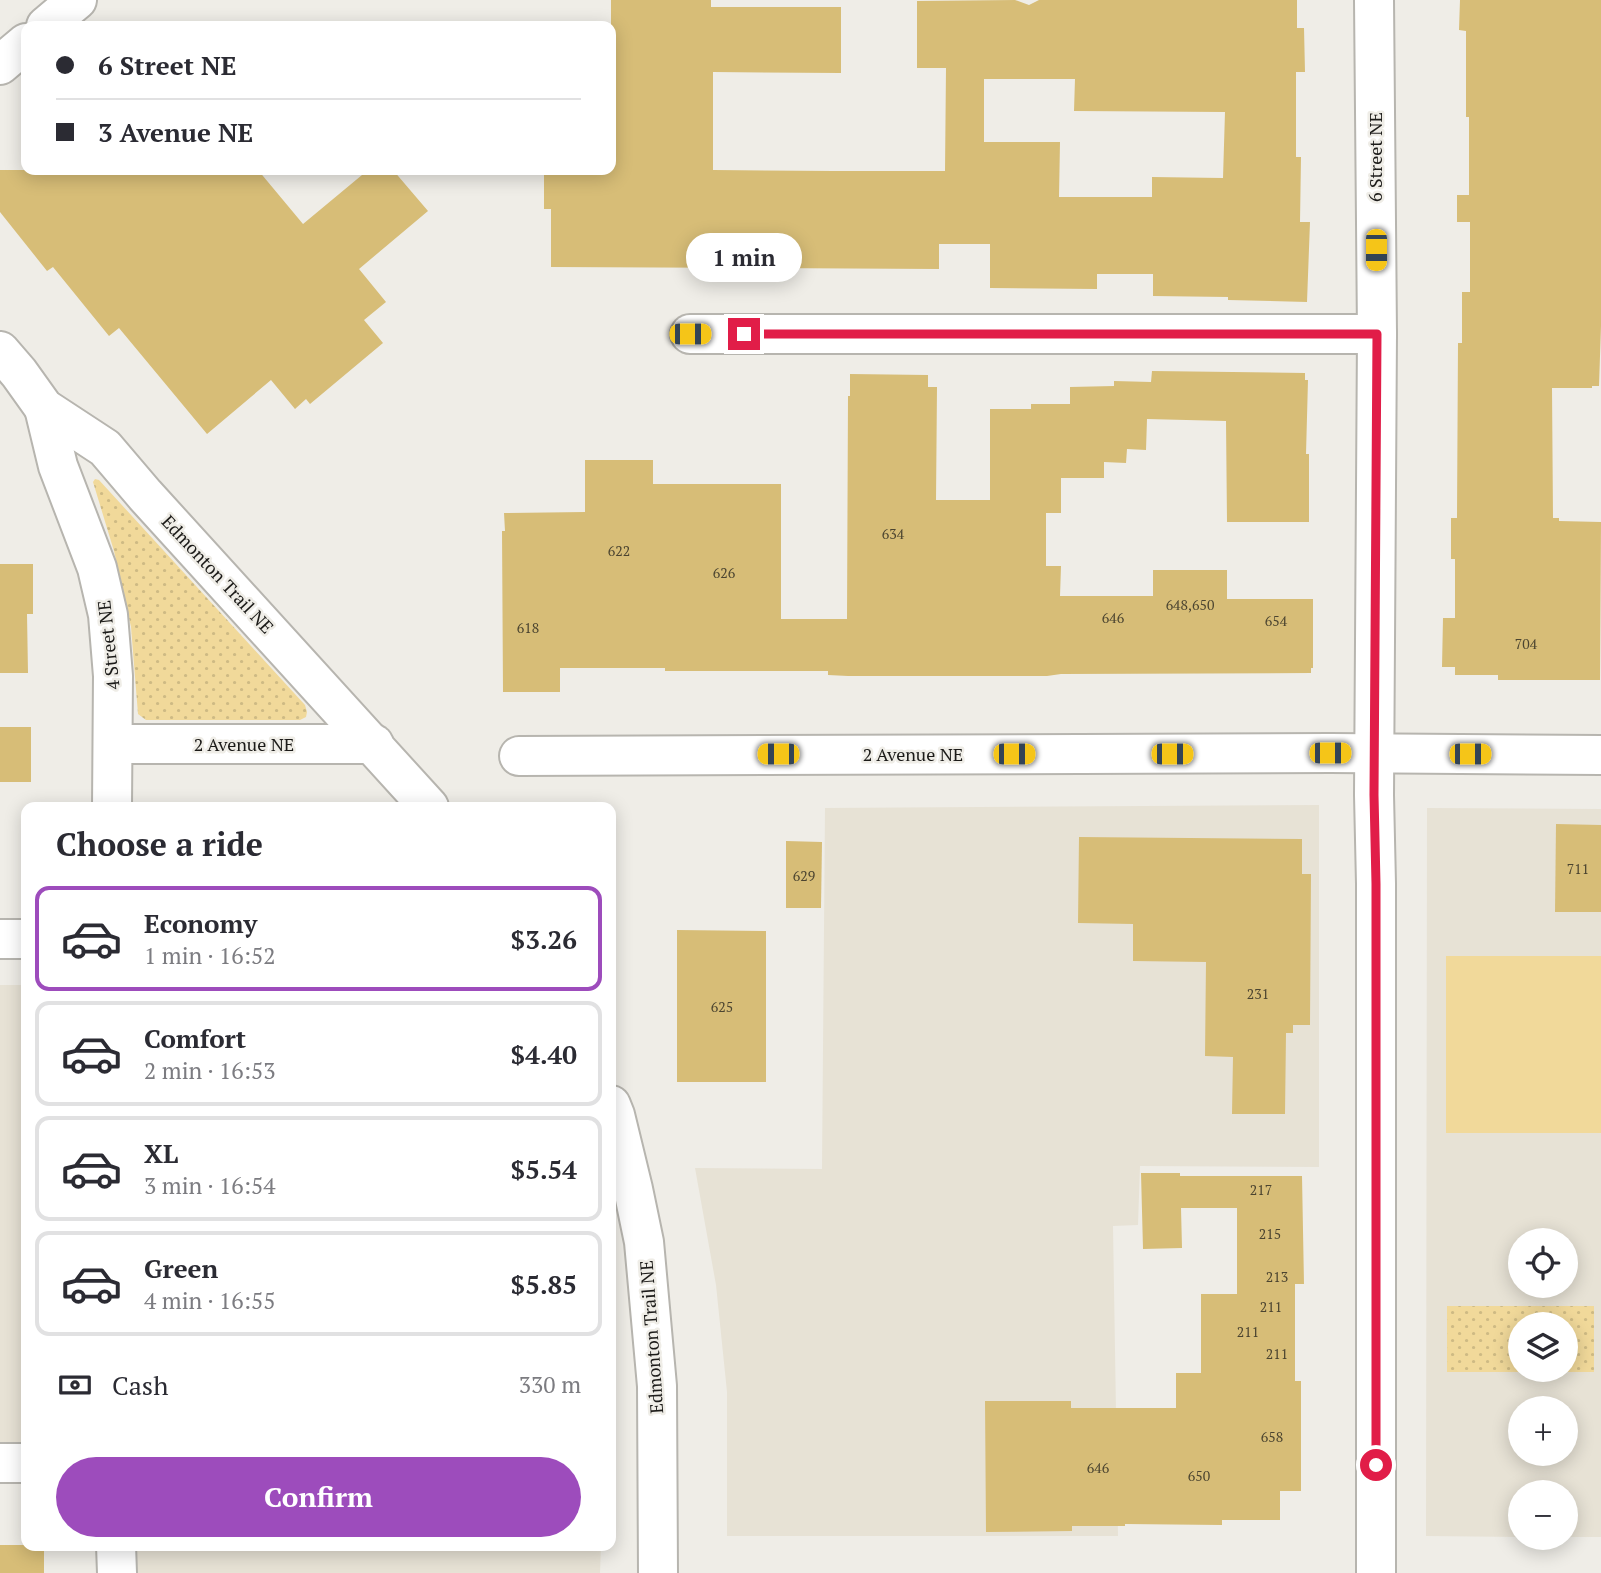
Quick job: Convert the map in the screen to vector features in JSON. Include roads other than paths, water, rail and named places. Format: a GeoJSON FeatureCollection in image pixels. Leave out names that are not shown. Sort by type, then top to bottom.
{"type":"FeatureCollection","features":[{"type":"Feature","properties":{"kind":"street"},"geometry":{"type":"LineString","coordinates":[[52,21],[77,0]]}},
{"type":"Feature","properties":{"kind":"street","name":"6 Street NE"},"geometry":{"type":"LineString","coordinates":[[1374,0],[1377,334],[1374,753],[1376,1573]]}},
{"type":"Feature","properties":{"kind":"street"},"geometry":{"type":"LineString","coordinates":[[0,65],[21,47]]}},
{"type":"Feature","properties":{"kind":"street"},"geometry":{"type":"LineString","coordinates":[[690,334],[1377,334]]}},
{"type":"Feature","properties":{"kind":"street","name":"Edmonton Trail NE"},"geometry":{"type":"LineString","coordinates":[[6,368],[44,408],[105,448],[425,802]]}},
{"type":"Feature","properties":{"kind":"street","name":"4 Street NE"},"geometry":{"type":"LineString","coordinates":[[44,408],[58,466],[97,568],[108,615],[113,676],[112,802]]}},
{"type":"Feature","properties":{"kind":"street","name":"2 Avenue NE"},"geometry":{"type":"LineString","coordinates":[[113,744],[374,744]]}},
{"type":"Feature","properties":{"kind":"street","name":"2 Avenue NE"},"geometry":{"type":"LineString","coordinates":[[519,756],[1374,753],[1601,755]]}},
{"type":"Feature","properties":{"kind":"street"},"geometry":{"type":"LineString","coordinates":[[0,939],[21,939]]}},
{"type":"Feature","properties":{"kind":"street","name":"Edmonton Trail NE"},"geometry":{"type":"LineString","coordinates":[[616,1119],[643,1241],[657,1386],[658,1573]]}},
{"type":"Feature","properties":{"kind":"street"},"geometry":{"type":"LineString","coordinates":[[0,1463],[21,1463]]}},
{"type":"Feature","properties":{"kind":"street"},"geometry":{"type":"LineString","coordinates":[[116,1551],[117,1573]]}}]}
